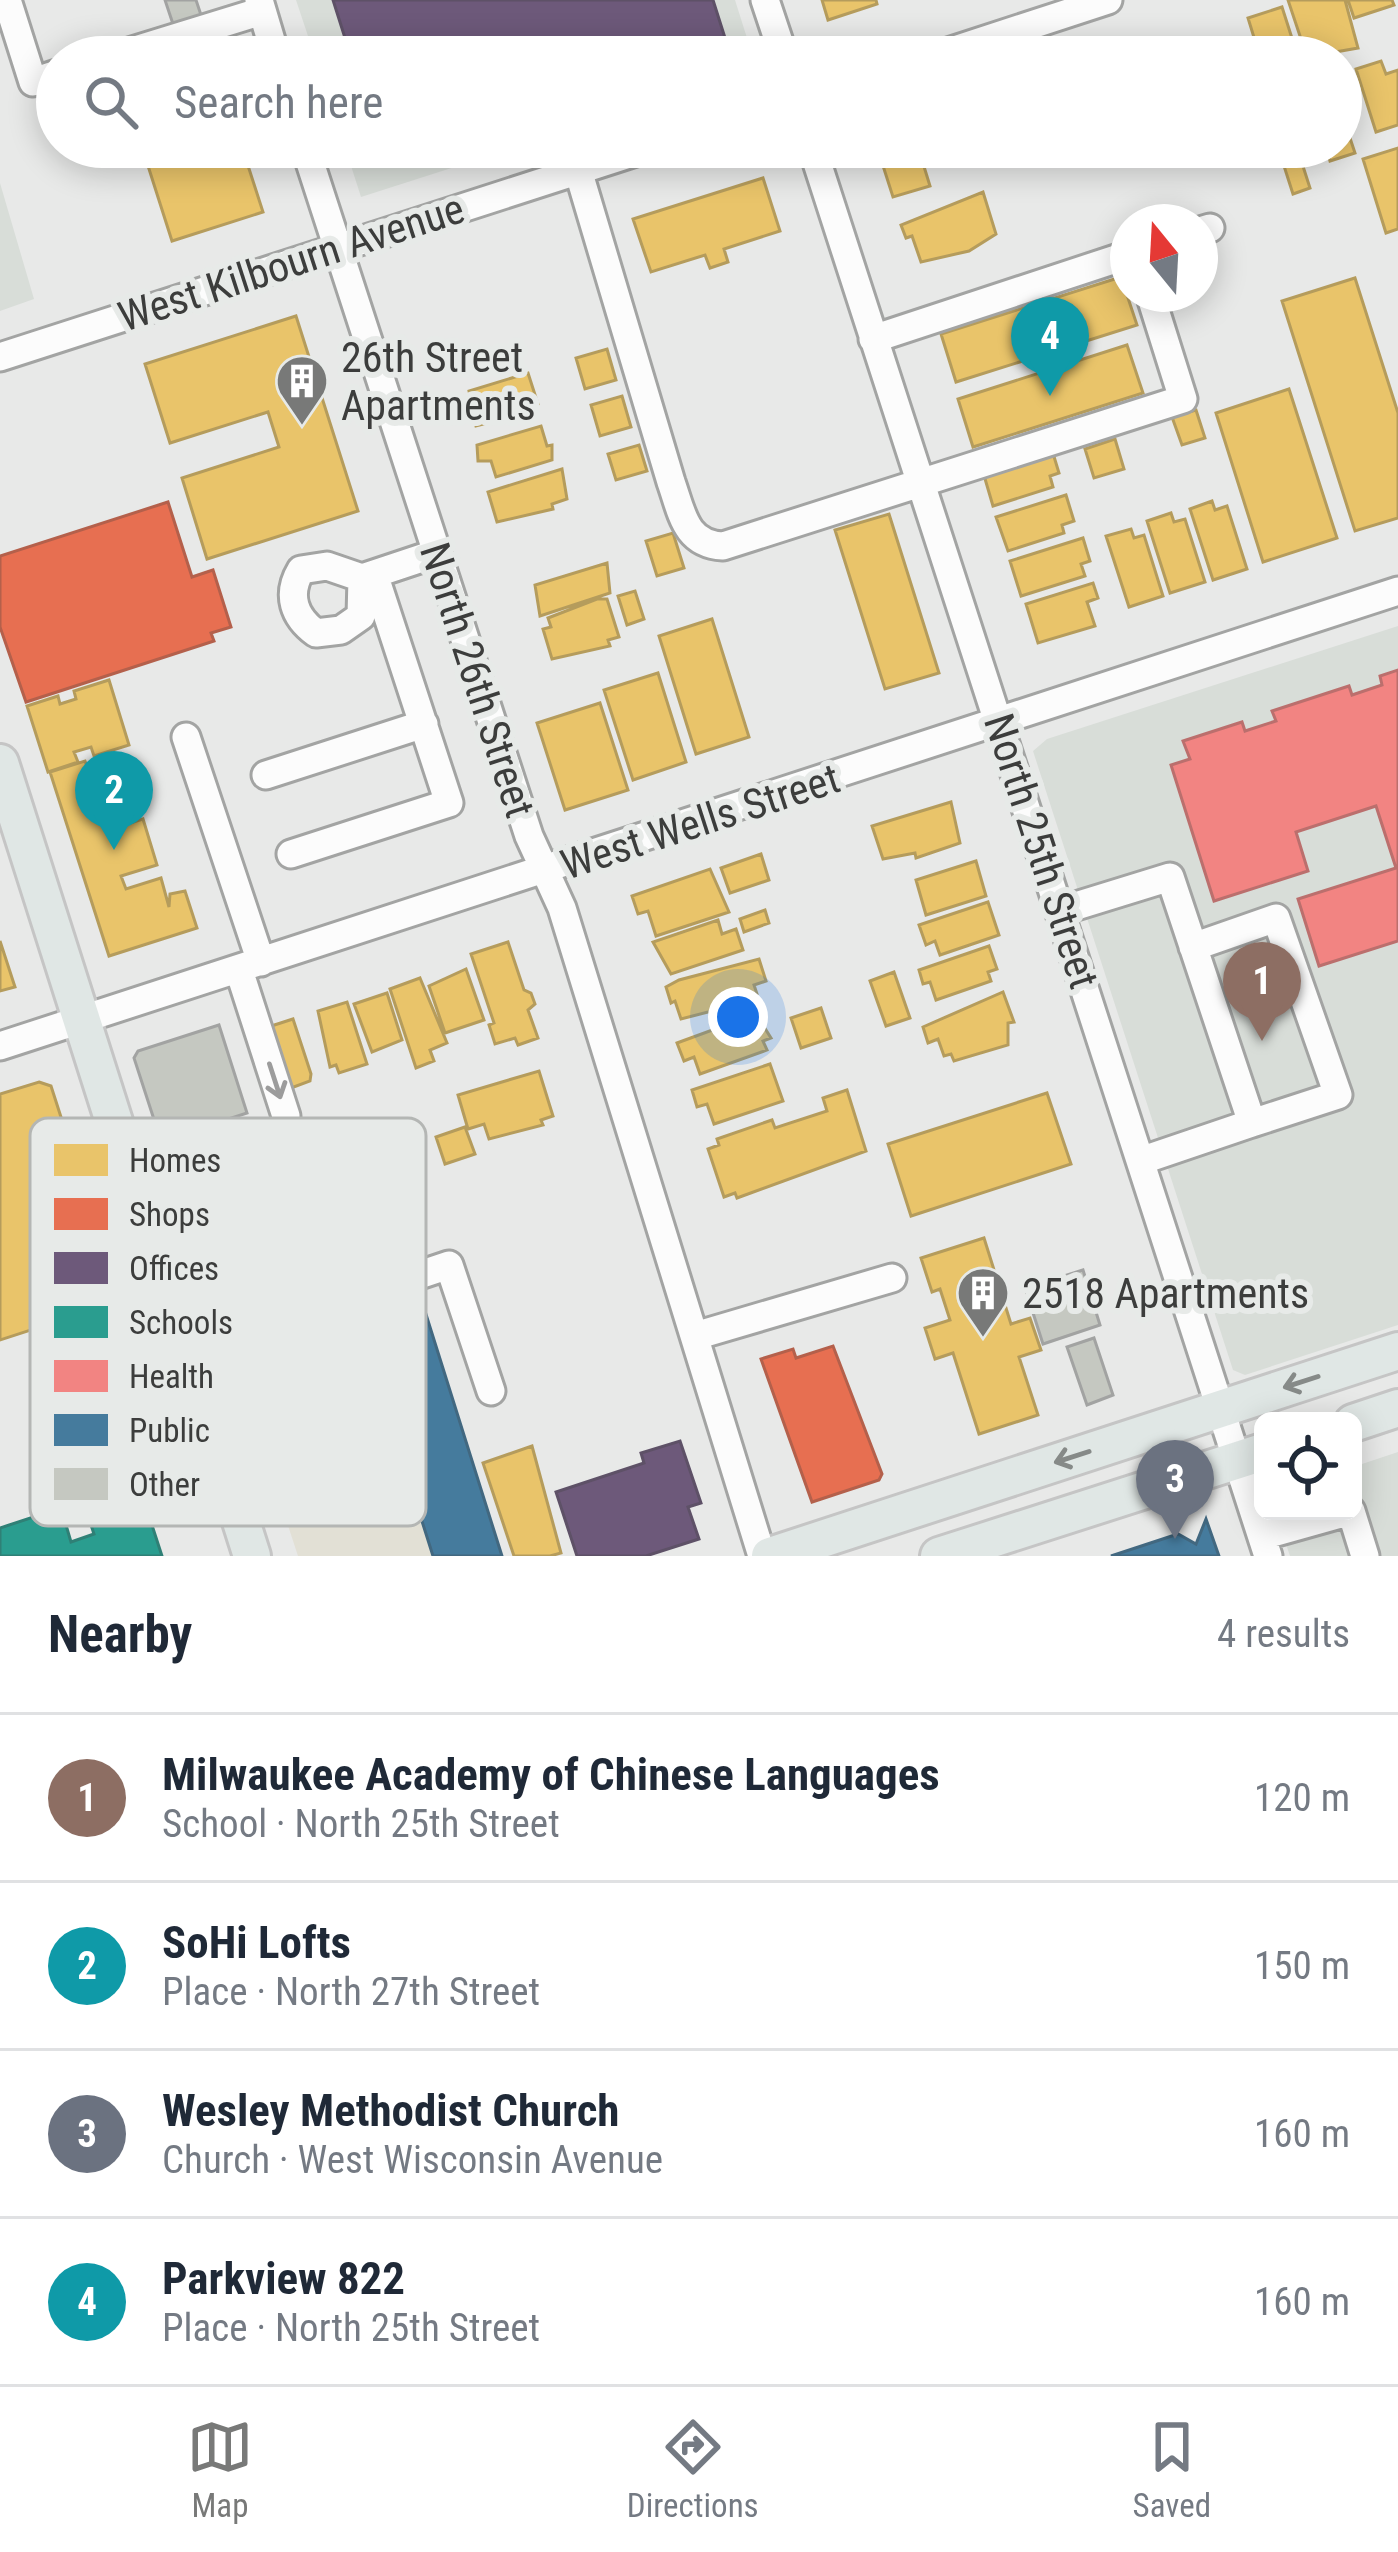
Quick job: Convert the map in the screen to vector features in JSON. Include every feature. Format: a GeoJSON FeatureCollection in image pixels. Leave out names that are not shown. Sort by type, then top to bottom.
{"type":"FeatureCollection","features":[{"type":"Feature","properties":{"kind":"main road"},"geometry":{"type":"LineString","coordinates":[[0,763],[114,1118]]}},
{"type":"Feature","properties":{"kind":"main road"},"geometry":{"type":"LineString","coordinates":[[766,1556],[1398,1351]]}},
{"type":"Feature","properties":{"kind":"main road"},"geometry":{"type":"LineString","coordinates":[[1362,1420],[1398,1408]]}},
{"type":"Feature","properties":{"kind":"main road"},"geometry":{"type":"LineString","coordinates":[[939,1556],[996,1548],[1251,1456]]}},
{"type":"Feature","properties":{"kind":"main road"},"geometry":{"type":"LineString","coordinates":[[242,1526],[252,1556]]}},
{"type":"Feature","properties":{"kind":"street"},"geometry":{"type":"LineString","coordinates":[[7,0],[36,81]]}},
{"type":"Feature","properties":{"kind":"street"},"geometry":{"type":"LineString","coordinates":[[766,0],[777,36]]}},
{"type":"Feature","properties":{"kind":"street"},"geometry":{"type":"LineString","coordinates":[[997,36],[1108,0]]}},
{"type":"Feature","properties":{"kind":"street"},"geometry":{"type":"LineString","coordinates":[[174,36],[260,6],[270,36]]}},
{"type":"Feature","properties":{"kind":"street","name":"North 26th Street"},"geometry":{"type":"LineString","coordinates":[[312,168],[436,553],[569,931],[766,1556]]}},
{"type":"Feature","properties":{"kind":"street","name":"West Kilbourn Avenue"},"geometry":{"type":"LineString","coordinates":[[0,357],[584,168]]}},
{"type":"Feature","properties":{"kind":"street","name":"North 25th Street"},"geometry":{"type":"LineString","coordinates":[[819,168],[1223,1407],[1251,1456],[1265,1546]]}},
{"type":"Feature","properties":{"kind":"street"},"geometry":{"type":"LineString","coordinates":[[578,170],[671,482],[695,539],[723,546],[1184,398],[1156,312]]}},
{"type":"Feature","properties":{"kind":"street"},"geometry":{"type":"LineString","coordinates":[[873,339],[1110,261]]}},
{"type":"Feature","properties":{"kind":"street"},"geometry":{"type":"LineString","coordinates":[[290,854],[449,802],[368,576],[436,553]]}},
{"type":"Feature","properties":{"kind":"street","name":"West Wells Street"},"geometry":{"type":"LineString","coordinates":[[0,1046],[1398,591]]}},
{"type":"Feature","properties":{"kind":"street"},"geometry":{"type":"LineString","coordinates":[[266,776],[424,724]]}},
{"type":"Feature","properties":{"kind":"street"},"geometry":{"type":"LineString","coordinates":[[186,737],[250,966],[286,1118]]}},
{"type":"Feature","properties":{"kind":"street"},"geometry":{"type":"LineString","coordinates":[[1063,910],[1170,877],[1252,1123]]}},
{"type":"Feature","properties":{"kind":"street"},"geometry":{"type":"LineString","coordinates":[[1143,1160],[1338,1095],[1276,918],[1193,947]]}},
{"type":"Feature","properties":{"kind":"street"},"geometry":{"type":"LineString","coordinates":[[426,1273],[449,1265],[491,1391]]}},
{"type":"Feature","properties":{"kind":"street"},"geometry":{"type":"LineString","coordinates":[[695,1336],[892,1278]]}},
{"type":"Feature","properties":{"kind":"street"},"geometry":{"type":"LineString","coordinates":[[1265,1546],[1329,1520]]}},
{"type":"Feature","properties":{"kind":"street"},"geometry":{"type":"LineString","coordinates":[[1363,1548],[1386,1556]]}},
{"type":"Feature","properties":{"kind":"shaded area"},"geometry":{"type":"Polygon","coordinates":[[[296,0],[735,0],[746,36],[308,36],[296,0]]]}},
{"type":"Feature","properties":{"kind":"shaded area"},"geometry":{"type":"Polygon","coordinates":[[[352,168],[451,168],[361,197],[352,168]]]}},
{"type":"Feature","properties":{"kind":"shaded area"},"geometry":{"type":"Polygon","coordinates":[[[0,183],[34,299],[0,311],[0,183]]]}},
{"type":"Feature","properties":{"kind":"shaded area"},"geometry":{"type":"Polygon","coordinates":[[[1398,626],[1398,1325],[1245,1375],[1233,1370],[1033,751],[1047,739],[1398,626]]]}},
{"type":"Feature","properties":{"kind":"shaded area"},"geometry":{"type":"Polygon","coordinates":[[[1398,1452],[1398,1556],[1290,1556],[1278,1520],[1362,1520],[1362,1464],[1398,1452]]]}},
{"type":"Feature","properties":{"kind":"shaded area"},"geometry":{"type":"Polygon","coordinates":[[[288,1526],[424,1526],[433,1556],[298,1556],[288,1526]]]}},
{"type":"Feature","properties":{"kind":"building: Homes"},"geometry":{"type":"Polygon","coordinates":[[[822,0],[876,0],[877,4],[828,20],[822,0]]]}},
{"type":"Feature","properties":{"kind":"building: Homes"},"geometry":{"type":"Polygon","coordinates":[[[1288,0],[1345,0],[1355,36],[1300,36],[1288,0]]]}},
{"type":"Feature","properties":{"kind":"building: Homes"},"geometry":{"type":"Polygon","coordinates":[[[1348,0],[1392,0],[1394,5],[1354,18],[1348,0]]]}},
{"type":"Feature","properties":{"kind":"building: Homes"},"geometry":{"type":"Polygon","coordinates":[[[1282,7],[1291,36],[1254,36],[1248,18],[1282,7]]]}},
{"type":"Feature","properties":{"kind":"building: Homes"},"geometry":{"type":"Polygon","coordinates":[[[1381,61],[1386,74],[1398,70],[1398,125],[1376,132],[1362,88],[1362,67],[1381,61]]]}},
{"type":"Feature","properties":{"kind":"building: Homes"},"geometry":{"type":"Polygon","coordinates":[[[1398,148],[1398,229],[1386,233],[1363,159],[1398,148]]]}},
{"type":"Feature","properties":{"kind":"building: Homes"},"geometry":{"type":"Polygon","coordinates":[[[149,168],[249,168],[263,212],[172,241],[149,168]]]}},
{"type":"Feature","properties":{"kind":"building: Homes"},"geometry":{"type":"Polygon","coordinates":[[[884,168],[924,168],[930,186],[893,197],[884,168]]]}},
{"type":"Feature","properties":{"kind":"building: Homes"},"geometry":{"type":"Polygon","coordinates":[[[1285,168],[1304,168],[1310,188],[1293,194],[1285,168]]]}},
{"type":"Feature","properties":{"kind":"building: Homes"},"geometry":{"type":"Polygon","coordinates":[[[763,178],[780,231],[724,249],[728,262],[710,268],[705,255],[651,272],[633,219],[763,178]]]}},
{"type":"Feature","properties":{"kind":"building: Homes"},"geometry":{"type":"Polygon","coordinates":[[[983,192],[996,234],[969,251],[921,262],[912,236],[906,238],[901,225],[983,192]]]}},
{"type":"Feature","properties":{"kind":"building: Homes"},"geometry":{"type":"Polygon","coordinates":[[[1355,278],[1398,413],[1398,518],[1355,531],[1282,301],[1355,278]]]}},
{"type":"Feature","properties":{"kind":"building: Homes"},"geometry":{"type":"Polygon","coordinates":[[[1110,280],[1110,312],[1133,312],[1137,325],[956,382],[941,334],[1110,280]]]}},
{"type":"Feature","properties":{"kind":"building: Homes","name":"26th Street Apartments"},"geometry":{"type":"Polygon","coordinates":[[[296,316],[358,511],[207,559],[182,478],[279,447],[268,412],[170,443],[145,364],[296,316]]]}},
{"type":"Feature","properties":{"kind":"building: Homes"},"geometry":{"type":"Polygon","coordinates":[[[1127,345],[1143,393],[973,447],[958,399],[1127,345]]]}},
{"type":"Feature","properties":{"kind":"building: Homes"},"geometry":{"type":"Polygon","coordinates":[[[607,349],[616,380],[585,389],[576,358],[607,349]]]}},
{"type":"Feature","properties":{"kind":"building: Homes"},"geometry":{"type":"Polygon","coordinates":[[[528,373],[538,404],[520,415],[476,426],[469,391],[528,373]]]}},
{"type":"Feature","properties":{"kind":"building: Homes"},"geometry":{"type":"Polygon","coordinates":[[[1289,389],[1337,538],[1263,562],[1216,413],[1289,389]]]}},
{"type":"Feature","properties":{"kind":"building: Homes"},"geometry":{"type":"Polygon","coordinates":[[[622,396],[631,427],[600,436],[591,405],[622,396]]]}},
{"type":"Feature","properties":{"kind":"building: Homes"},"geometry":{"type":"Polygon","coordinates":[[[1196,410],[1205,438],[1182,445],[1172,417],[1196,410]]]}},
{"type":"Feature","properties":{"kind":"building: Homes"},"geometry":{"type":"Polygon","coordinates":[[[541,426],[547,446],[552,445],[552,460],[496,477],[491,461],[478,461],[477,445],[541,426]]]}},
{"type":"Feature","properties":{"kind":"building: Homes"},"geometry":{"type":"Polygon","coordinates":[[[1115,439],[1124,469],[1094,478],[1085,449],[1115,439]]]}},
{"type":"Feature","properties":{"kind":"building: Homes"},"geometry":{"type":"Polygon","coordinates":[[[639,445],[647,471],[616,480],[608,454],[639,445]]]}},
{"type":"Feature","properties":{"kind":"building: Homes"},"geometry":{"type":"Polygon","coordinates":[[[1052,450],[1059,473],[1050,476],[1053,487],[993,506],[983,472],[1052,450]]]}},
{"type":"Feature","properties":{"kind":"building: Homes"},"geometry":{"type":"Polygon","coordinates":[[[562,469],[567,499],[552,504],[553,509],[497,522],[488,492],[562,469]]]}},
{"type":"Feature","properties":{"kind":"building: Homes"},"geometry":{"type":"Polygon","coordinates":[[[1066,495],[1074,521],[1062,525],[1064,533],[1008,551],[996,517],[1066,495]]]}},
{"type":"Feature","properties":{"kind":"building: Homes"},"geometry":{"type":"Polygon","coordinates":[[[1212,501],[1215,510],[1227,506],[1247,569],[1213,580],[1190,509],[1212,501]]]}},
{"type":"Feature","properties":{"kind":"building: Homes"},"geometry":{"type":"Polygon","coordinates":[[[1171,513],[1174,522],[1185,519],[1205,582],[1170,593],[1147,521],[1171,513]]]}},
{"type":"Feature","properties":{"kind":"building: Homes"},"geometry":{"type":"Polygon","coordinates":[[[889,514],[939,673],[885,689],[835,530],[889,514]]]}},
{"type":"Feature","properties":{"kind":"building: Homes"},"geometry":{"type":"Polygon","coordinates":[[[1131,529],[1134,538],[1144,535],[1163,596],[1129,607],[1106,536],[1131,529]]]}},
{"type":"Feature","properties":{"kind":"building: Homes"},"geometry":{"type":"Polygon","coordinates":[[[673,533],[684,568],[657,576],[646,541],[673,533]]]}},
{"type":"Feature","properties":{"kind":"building: Homes"},"geometry":{"type":"Polygon","coordinates":[[[1083,538],[1090,561],[1081,564],[1085,576],[1021,596],[1010,561],[1083,538]]]}},
{"type":"Feature","properties":{"kind":"building: Homes"},"geometry":{"type":"Polygon","coordinates":[[[607,563],[610,593],[540,616],[535,585],[607,563]]]}},
{"type":"Feature","properties":{"kind":"building: Homes"},"geometry":{"type":"Polygon","coordinates":[[[1093,583],[1098,598],[1087,602],[1095,626],[1038,643],[1026,604],[1093,583]]]}},
{"type":"Feature","properties":{"kind":"building: Homes"},"geometry":{"type":"Polygon","coordinates":[[[635,591],[644,619],[627,625],[618,596],[635,591]]]}},
{"type":"Feature","properties":{"kind":"building: Homes"},"geometry":{"type":"Polygon","coordinates":[[[607,599],[619,637],[608,640],[610,646],[552,659],[543,629],[551,627],[548,618],[607,599]]]}},
{"type":"Feature","properties":{"kind":"building: Homes"},"geometry":{"type":"Polygon","coordinates":[[[712,619],[749,737],[696,754],[659,636],[712,619]]]}},
{"type":"Feature","properties":{"kind":"building: Homes"},"geometry":{"type":"Polygon","coordinates":[[[658,673],[686,762],[633,780],[604,690],[658,673]]]}},
{"type":"Feature","properties":{"kind":"building: Homes"},"geometry":{"type":"Polygon","coordinates":[[[109,680],[129,745],[94,756],[91,747],[74,752],[78,762],[48,772],[27,706],[58,696],[60,704],[76,699],[74,691],[109,680]]]}},
{"type":"Feature","properties":{"kind":"building: Homes"},"geometry":{"type":"Polygon","coordinates":[[[600,703],[628,790],[565,810],[537,723],[600,703]]]}},
{"type":"Feature","properties":{"kind":"building: Homes"},"geometry":{"type":"Polygon","coordinates":[[[123,758],[137,804],[103,816],[108,830],[143,819],[157,865],[121,876],[126,889],[161,878],[169,907],[170,894],[185,891],[197,928],[109,956],[50,772],[85,761],[88,769],[123,758]]]}},
{"type":"Feature","properties":{"kind":"building: Homes"},"geometry":{"type":"Polygon","coordinates":[[[951,802],[960,843],[916,858],[915,853],[883,859],[872,826],[951,802]]]}},
{"type":"Feature","properties":{"kind":"building: Homes"},"geometry":{"type":"Polygon","coordinates":[[[761,854],[769,880],[730,893],[721,868],[761,854]]]}},
{"type":"Feature","properties":{"kind":"building: Homes"},"geometry":{"type":"Polygon","coordinates":[[[976,861],[986,896],[926,915],[916,880],[976,861]]]}},
{"type":"Feature","properties":{"kind":"building: Homes"},"geometry":{"type":"Polygon","coordinates":[[[710,869],[729,912],[656,936],[648,911],[638,914],[632,896],[710,869]]]}},
{"type":"Feature","properties":{"kind":"building: Homes"},"geometry":{"type":"Polygon","coordinates":[[[988,902],[999,935],[940,955],[935,941],[926,945],[919,925],[988,902]]]}},
{"type":"Feature","properties":{"kind":"building: Homes"},"geometry":{"type":"Polygon","coordinates":[[[765,910],[769,923],[744,932],[740,919],[765,910]]]}},
{"type":"Feature","properties":{"kind":"building: Homes"},"geometry":{"type":"Polygon","coordinates":[[[718,920],[722,934],[736,929],[743,950],[671,974],[653,942],[718,920]]]}},
{"type":"Feature","properties":{"kind":"building: Homes"},"geometry":{"type":"Polygon","coordinates":[[[0,941],[15,987],[0,991],[0,941]]]}},
{"type":"Feature","properties":{"kind":"building: Homes"},"geometry":{"type":"Polygon","coordinates":[[[508,942],[524,990],[531,993],[535,1004],[528,1010],[538,1038],[518,1045],[515,1038],[495,1044],[489,1025],[494,1023],[471,954],[508,942]]]}},
{"type":"Feature","properties":{"kind":"building: Homes"},"geometry":{"type":"Polygon","coordinates":[[[989,946],[997,969],[988,972],[991,981],[936,1000],[930,982],[923,984],[919,970],[989,946]]]}},
{"type":"Feature","properties":{"kind":"building: Homes"},"geometry":{"type":"Polygon","coordinates":[[[759,959],[766,981],[754,985],[757,994],[747,1002],[681,1019],[666,987],[759,959]]]}},
{"type":"Feature","properties":{"kind":"building: Homes"},"geometry":{"type":"Polygon","coordinates":[[[466,969],[484,1020],[445,1033],[429,986],[466,969]]]}},
{"type":"Feature","properties":{"kind":"building: Homes"},"geometry":{"type":"Polygon","coordinates":[[[894,972],[910,1018],[886,1026],[870,981],[894,972]]]}},
{"type":"Feature","properties":{"kind":"building: Homes"},"geometry":{"type":"Polygon","coordinates":[[[420,978],[447,1043],[430,1050],[434,1061],[416,1068],[390,989],[420,978]]]}},
{"type":"Feature","properties":{"kind":"building: Homes"},"geometry":{"type":"Polygon","coordinates":[[[1003,992],[1014,1022],[1008,1023],[1008,1045],[954,1061],[951,1054],[944,1056],[938,1039],[928,1043],[923,1027],[1003,992]]]}},
{"type":"Feature","properties":{"kind":"building: Homes"},"geometry":{"type":"Polygon","coordinates":[[[387,993],[402,1040],[372,1052],[354,1004],[387,993]]]}},
{"type":"Feature","properties":{"kind":"building: Homes"},"geometry":{"type":"Polygon","coordinates":[[[347,1002],[367,1064],[339,1073],[336,1065],[330,1067],[318,1011],[347,1002]]]}},
{"type":"Feature","properties":{"kind":"building: Homes"},"geometry":{"type":"Polygon","coordinates":[[[821,1008],[831,1038],[801,1048],[791,1018],[821,1008]]]}},
{"type":"Feature","properties":{"kind":"building: Homes"},"geometry":{"type":"Polygon","coordinates":[[[756,1014],[771,1038],[763,1041],[767,1050],[700,1074],[694,1057],[684,1061],[677,1043],[756,1014]]]}},
{"type":"Feature","properties":{"kind":"building: Homes"},"geometry":{"type":"Polygon","coordinates":[[[293,1019],[311,1074],[310,1081],[283,1091],[262,1029],[293,1019]]]}},
{"type":"Feature","properties":{"kind":"building: Homes"},"geometry":{"type":"Polygon","coordinates":[[[770,1064],[783,1101],[714,1124],[707,1104],[697,1107],[692,1090],[770,1064]]]}},
{"type":"Feature","properties":{"kind":"building: Homes"},"geometry":{"type":"Polygon","coordinates":[[[539,1071],[553,1116],[541,1120],[543,1125],[489,1139],[484,1124],[468,1129],[458,1095],[539,1071]]]}},
{"type":"Feature","properties":{"kind":"building: Homes"},"geometry":{"type":"Polygon","coordinates":[[[39,1082],[51,1086],[61,1118],[30,1118],[30,1330],[0,1340],[0,1094],[39,1082]]]}},
{"type":"Feature","properties":{"kind":"building: Homes"},"geometry":{"type":"Polygon","coordinates":[[[847,1090],[866,1151],[737,1198],[735,1193],[724,1197],[708,1149],[719,1145],[717,1139],[772,1120],[775,1128],[827,1111],[823,1098],[847,1090]]]}},
{"type":"Feature","properties":{"kind":"building: Homes"},"geometry":{"type":"Polygon","coordinates":[[[1047,1093],[1071,1164],[911,1216],[888,1144],[1047,1093]]]}},
{"type":"Feature","properties":{"kind":"building: Homes"},"geometry":{"type":"Polygon","coordinates":[[[465,1127],[475,1154],[445,1164],[436,1137],[465,1127]]]}},
{"type":"Feature","properties":{"kind":"building: Homes","name":"2518 Apartments"},"geometry":{"type":"Polygon","coordinates":[[[984,1238],[1011,1324],[1030,1318],[1041,1350],[1019,1357],[1038,1415],[979,1434],[953,1353],[935,1359],[925,1328],[950,1320],[940,1289],[932,1292],[921,1258],[984,1238]]]}},
{"type":"Feature","properties":{"kind":"building: Homes"},"geometry":{"type":"Polygon","coordinates":[[[532,1446],[561,1553],[514,1556],[483,1463],[532,1446]]]}},
{"type":"Feature","properties":{"kind":"building: Shops"},"geometry":{"type":"Polygon","coordinates":[[[168,502],[192,577],[213,570],[231,627],[211,633],[214,641],[26,702],[0,627],[0,556],[168,502]]]}},
{"type":"Feature","properties":{"kind":"building: Shops"},"geometry":{"type":"Polygon","coordinates":[[[833,1346],[882,1474],[879,1480],[812,1502],[761,1359],[793,1349],[796,1358],[833,1346]]]}},
{"type":"Feature","properties":{"kind":"building: Offices"},"geometry":{"type":"Polygon","coordinates":[[[333,0],[713,0],[724,36],[344,36],[333,0]]]}},
{"type":"Feature","properties":{"kind":"building: Offices"},"geometry":{"type":"Polygon","coordinates":[[[680,1441],[701,1503],[688,1507],[699,1539],[646,1556],[577,1556],[556,1492],[644,1463],[641,1453],[680,1441]]]}},
{"type":"Feature","properties":{"kind":"building: Schools"},"geometry":{"type":"Polygon","coordinates":[[[30,1518],[30,1526],[66,1526],[71,1542],[94,1534],[91,1526],[152,1526],[162,1556],[0,1556],[0,1528],[30,1518]]]}},
{"type":"Feature","properties":{"kind":"building: Health"},"geometry":{"type":"Polygon","coordinates":[[[1398,670],[1398,941],[1319,966],[1298,899],[1396,868],[1376,806],[1296,832],[1308,871],[1214,901],[1171,765],[1190,759],[1183,741],[1242,722],[1245,731],[1276,721],[1272,711],[1349,686],[1352,695],[1382,685],[1380,676],[1398,670]]]}},
{"type":"Feature","properties":{"kind":"building: Public"},"geometry":{"type":"Polygon","coordinates":[[[426,1314],[502,1556],[433,1556],[424,1526],[426,1314]]]}},
{"type":"Feature","properties":{"kind":"building: Public"},"geometry":{"type":"Polygon","coordinates":[[[1206,1519],[1219,1556],[1111,1556],[1178,1534],[1196,1544],[1206,1519]]]}},
{"type":"Feature","properties":{"kind":"building: Other"},"geometry":{"type":"Polygon","coordinates":[[[165,0],[196,0],[201,15],[173,24],[165,0]]]}},
{"type":"Feature","properties":{"kind":"building: Other"},"geometry":{"type":"Polygon","coordinates":[[[219,1025],[247,1113],[232,1118],[154,1118],[134,1058],[138,1051],[219,1025]]]}},
{"type":"Feature","properties":{"kind":"building: Other"},"geometry":{"type":"Polygon","coordinates":[[[1083,1270],[1100,1325],[1043,1344],[1025,1288],[1083,1270]]]}},
{"type":"Feature","properties":{"kind":"building: Other"},"geometry":{"type":"Polygon","coordinates":[[[1094,1338],[1113,1395],[1087,1405],[1067,1347],[1094,1338]]]}},
{"type":"Feature","properties":{"kind":"place","name":"Parkview 822"},"geometry":{"type":"Point","coordinates":[1050,396]}},
{"type":"Feature","properties":{"kind":"place","name":"26th Street Apartments"},"geometry":{"type":"Point","coordinates":[302,427]}},
{"type":"Feature","properties":{"kind":"place","name":"SoHi Lofts"},"geometry":{"type":"Point","coordinates":[114,850]}},
{"type":"Feature","properties":{"kind":"place","name":"Milwaukee Academy of Chinese Languages"},"geometry":{"type":"Point","coordinates":[1262,1041]}},
{"type":"Feature","properties":{"kind":"place","name":"2518 Apartments"},"geometry":{"type":"Point","coordinates":[983,1339]}},
{"type":"Feature","properties":{"kind":"place","name":"Wesley Methodist Church"},"geometry":{"type":"Point","coordinates":[1175,1539]}}]}
